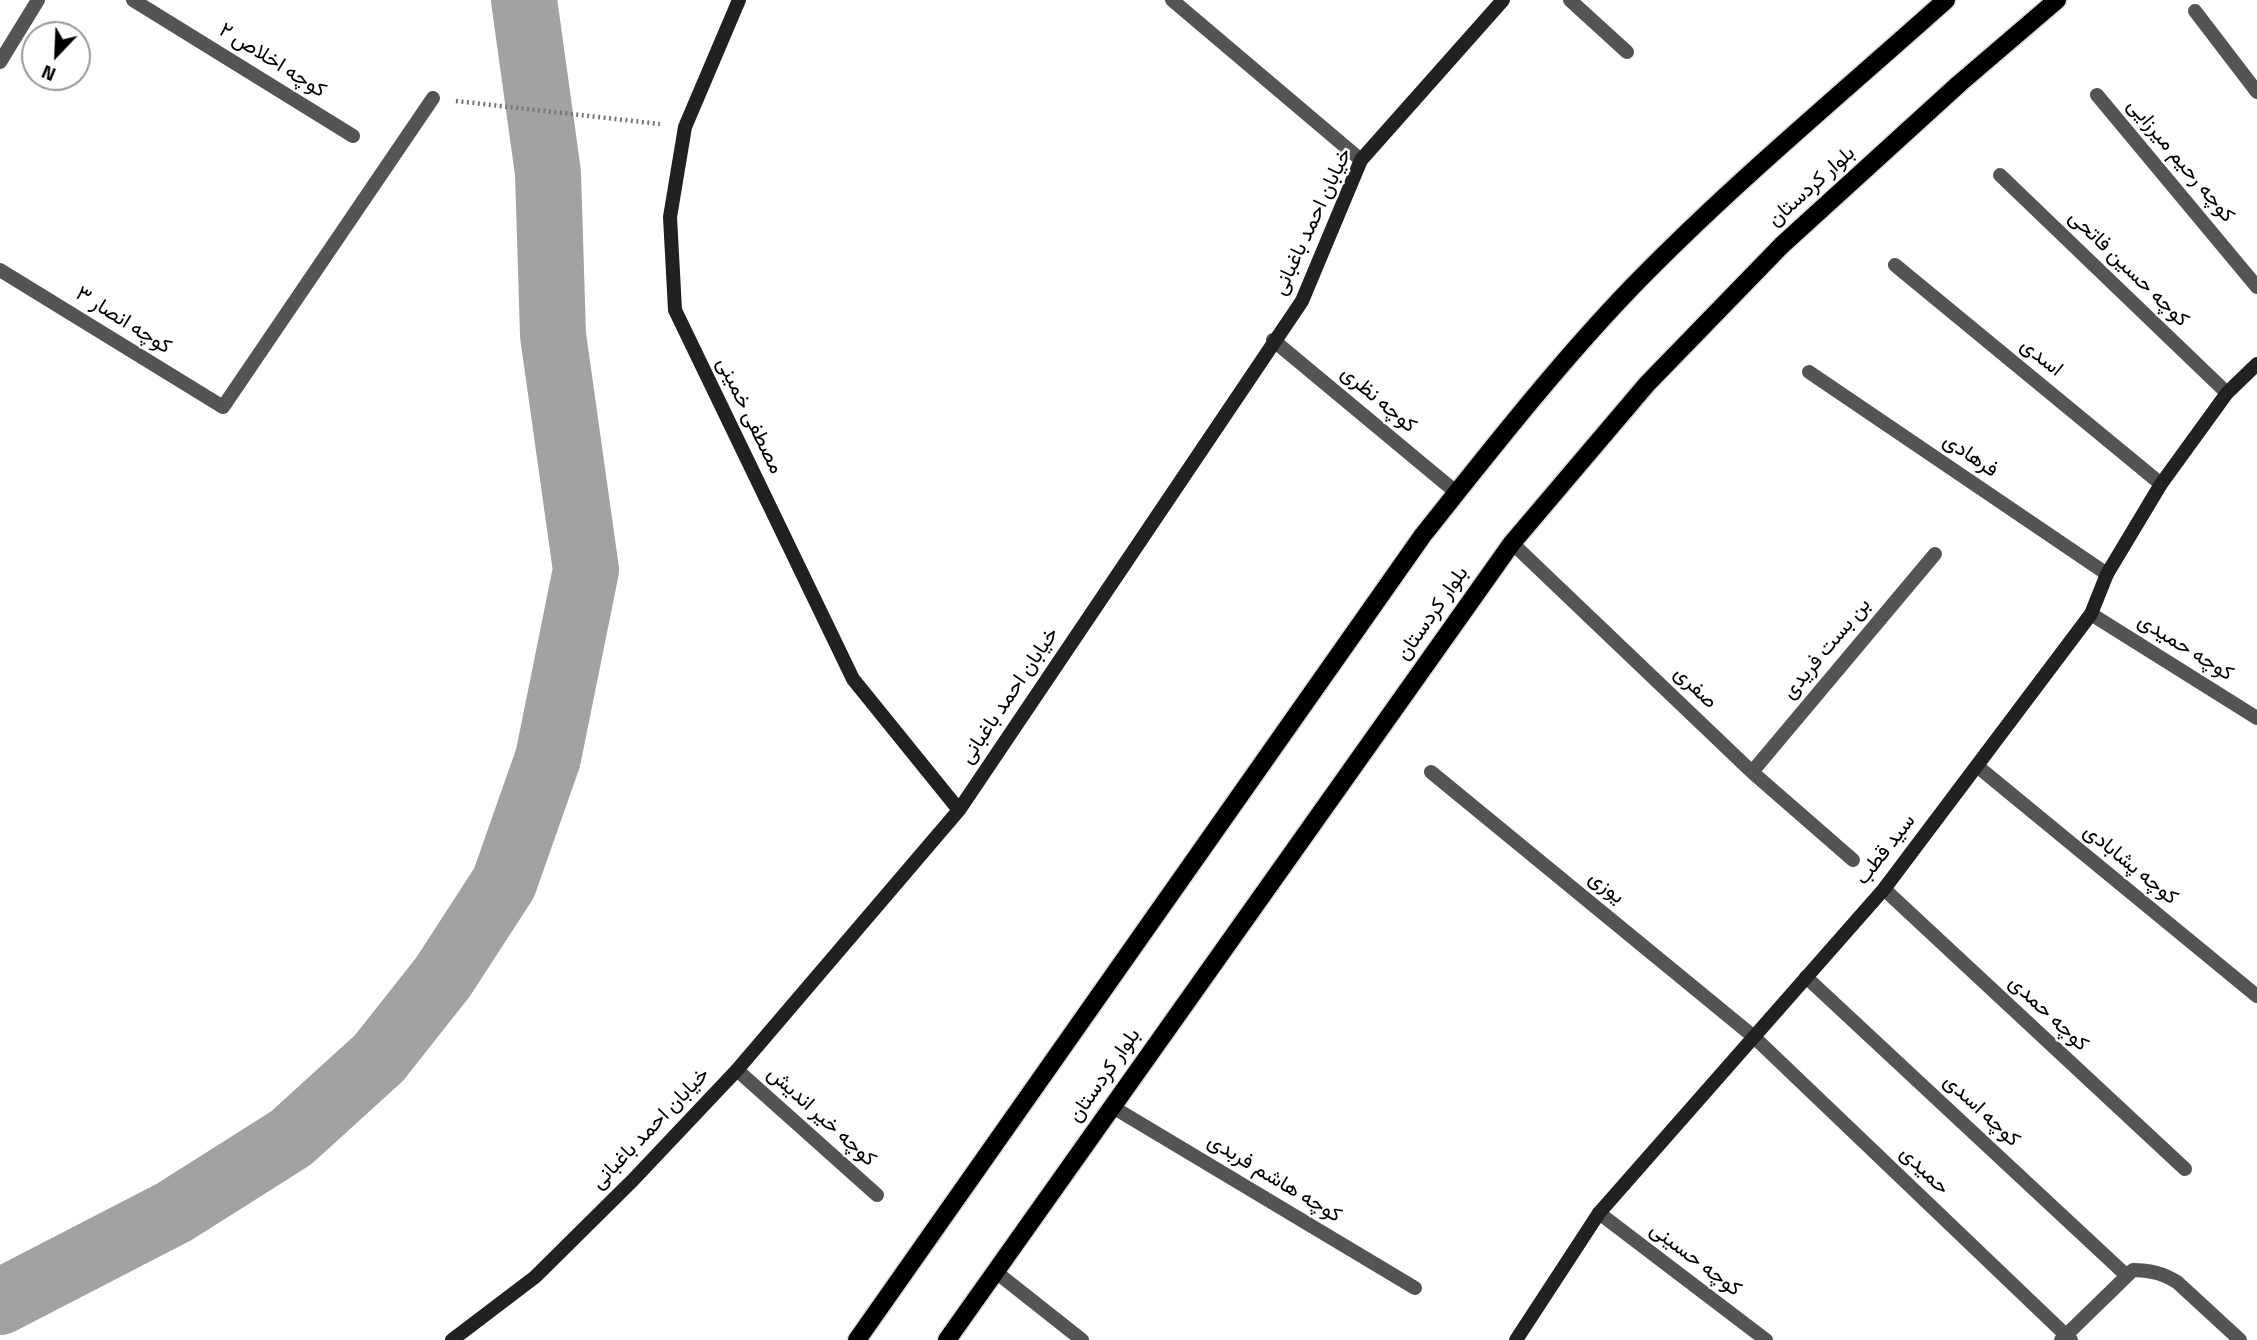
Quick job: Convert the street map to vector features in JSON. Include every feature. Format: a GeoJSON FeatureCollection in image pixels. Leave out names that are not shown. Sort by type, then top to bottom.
{"type":"FeatureCollection","features":[{"type":"Feature","properties":{"kind":"main road"},"geometry":{"type":"LineString","coordinates":[[857,1340],[1423,535],[1522,410],[1632,287],[1735,188],[1946,0]]}},
{"type":"Feature","properties":{"kind":"main road","name":"بلوار کردستان"},"geometry":{"type":"LineString","coordinates":[[947,1340],[1511,543],[1647,384],[1782,245],[1959,83],[2057,0]]}},
{"type":"Feature","properties":{"kind":"street"},"geometry":{"type":"LineString","coordinates":[[0,61],[38,0]]}},
{"type":"Feature","properties":{"kind":"street","name":"کوچه اخلاص ۲"},"geometry":{"type":"LineString","coordinates":[[133,0],[352,136]]}},
{"type":"Feature","properties":{"kind":"street","name":"مصطفی خمینی"},"geometry":{"type":"LineString","coordinates":[[739,0],[685,127],[670,216],[675,310],[853,680],[959,810]]}},
{"type":"Feature","properties":{"kind":"street"},"geometry":{"type":"LineString","coordinates":[[1172,0],[1361,160]]}},
{"type":"Feature","properties":{"kind":"street","name":"خیابان احمد باغبانی"},"geometry":{"type":"LineString","coordinates":[[452,1340],[535,1277],[633,1180],[737,1070],[959,810],[1273,340],[1302,301],[1361,160],[1503,0]]}},
{"type":"Feature","properties":{"kind":"street"},"geometry":{"type":"LineString","coordinates":[[1570,0],[1627,52]]}},
{"type":"Feature","properties":{"kind":"street"},"geometry":{"type":"LineString","coordinates":[[2195,10],[2257,92]]}},
{"type":"Feature","properties":{"kind":"street","name":"کوچه رحیم میرزایی"},"geometry":{"type":"LineString","coordinates":[[2097,95],[2257,286]]}},
{"type":"Feature","properties":{"kind":"street","name":"کوچه انصار ۳"},"geometry":{"type":"LineString","coordinates":[[0,270],[223,407],[433,98]]}},
{"type":"Feature","properties":{"kind":"street","name":"کوچه حسین فاتحی"},"geometry":{"type":"LineString","coordinates":[[2000,175],[2227,393]]}},
{"type":"Feature","properties":{"kind":"street","name":"اسدی"},"geometry":{"type":"LineString","coordinates":[[1895,265],[2161,484]]}},
{"type":"Feature","properties":{"kind":"street","name":"کوچه نظری"},"geometry":{"type":"LineString","coordinates":[[1273,340],[1457,493]]}},
{"type":"Feature","properties":{"kind":"street","name":"سید قطب"},"geometry":{"type":"LineString","coordinates":[[1517,1340],[1599,1213],[1884,889],[2091,614],[2107,574],[2161,484],[2227,393],[2257,364]]}},
{"type":"Feature","properties":{"kind":"street","name":"فرهادی"},"geometry":{"type":"LineString","coordinates":[[1809,372],[2107,574]]}},
{"type":"Feature","properties":{"kind":"street","name":"صفری"},"geometry":{"type":"LineString","coordinates":[[1511,543],[1752,772],[1853,860]]}},
{"type":"Feature","properties":{"kind":"street","name":"بن بست فریدی"},"geometry":{"type":"LineString","coordinates":[[1752,772],[1935,554]]}},
{"type":"Feature","properties":{"kind":"street","name":"کوچه حمیدی"},"geometry":{"type":"LineString","coordinates":[[2091,614],[2257,718]]}},
{"type":"Feature","properties":{"kind":"street","name":"کوچه پشابادی"},"geometry":{"type":"LineString","coordinates":[[1977,766],[2257,996]]}},
{"type":"Feature","properties":{"kind":"street","name":"یوزی"},"geometry":{"type":"LineString","coordinates":[[1431,772],[1754,1037]]}},
{"type":"Feature","properties":{"kind":"street","name":"کوچه حمدی"},"geometry":{"type":"LineString","coordinates":[[1884,889],[2185,1169]]}},
{"type":"Feature","properties":{"kind":"street","name":"کوچه اسدی"},"geometry":{"type":"LineString","coordinates":[[1806,977],[2126,1275]]}},
{"type":"Feature","properties":{"kind":"street","name":"حمیدی"},"geometry":{"type":"LineString","coordinates":[[1754,1037],[2066,1338]]}},
{"type":"Feature","properties":{"kind":"street","name":"کوچه خیر اندیش"},"geometry":{"type":"LineString","coordinates":[[737,1070],[877,1195]]}},
{"type":"Feature","properties":{"kind":"street","name":"کوچه هاشم فربدی"},"geometry":{"type":"LineString","coordinates":[[1111,1106],[1415,1288]]}},
{"type":"Feature","properties":{"kind":"street","name":"کوچه حسینی"},"geometry":{"type":"LineString","coordinates":[[1599,1213],[1766,1340]]}},
{"type":"Feature","properties":{"kind":"street"},"geometry":{"type":"LineString","coordinates":[[2066,1338],[2126,1275],[2133,1270],[2148,1270],[2166,1275],[2177,1282],[2240,1340]]}},
{"type":"Feature","properties":{"kind":"street"},"geometry":{"type":"LineString","coordinates":[[996,1272],[1082,1340]]}},
{"type":"Feature","properties":{"kind":"path"},"geometry":{"type":"LineString","coordinates":[[433,98],[685,127]]}},
{"type":"Feature","properties":{"kind":"waterway"},"geometry":{"type":"LineString","coordinates":[[0,1302],[174,1212],[291,1138],[379,1058],[443,977],[504,883],[548,758],[586,570],[553,335],[548,173],[524,0]]}}]}
